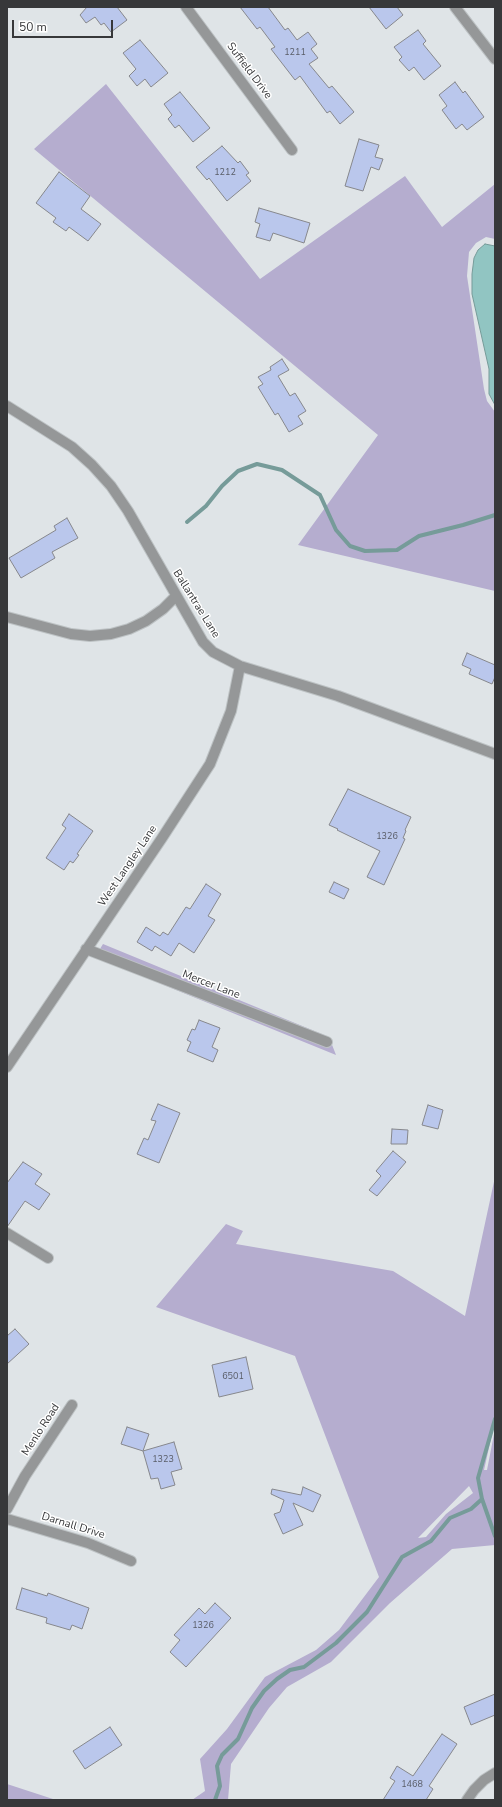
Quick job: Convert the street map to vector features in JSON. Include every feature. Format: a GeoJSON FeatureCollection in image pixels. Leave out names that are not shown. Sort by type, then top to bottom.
{"type":"FeatureCollection","features":[{"type":"Feature","properties":{"kind":"street","name":"Suffield Drive"},"geometry":{"type":"LineString","coordinates":[[186,7],[292,150]]}},
{"type":"Feature","properties":{"kind":"street"},"geometry":{"type":"LineString","coordinates":[[455,7],[495,59]]}},
{"type":"Feature","properties":{"kind":"street","name":"Ballantrae Lane"},"geometry":{"type":"LineString","coordinates":[[7,406],[72,447],[92,465],[111,486],[128,511],[203,642],[213,652],[240,666],[338,696],[495,754]]}},
{"type":"Feature","properties":{"kind":"street"},"geometry":{"type":"LineString","coordinates":[[7,617],[71,634],[90,636],[111,634],[130,629],[146,621],[176,596]]}},
{"type":"Feature","properties":{"kind":"street","name":"West Langley Lane"},"geometry":{"type":"LineString","coordinates":[[7,1067],[162,838],[210,764],[230,712],[240,666]]}},
{"type":"Feature","properties":{"kind":"street","name":"Mercer Lane"},"geometry":{"type":"LineString","coordinates":[[86,949],[327,1042]]}},
{"type":"Feature","properties":{"kind":"street"},"geometry":{"type":"LineString","coordinates":[[7,1233],[48,1258]]}},
{"type":"Feature","properties":{"kind":"street","name":"Menlo Road"},"geometry":{"type":"LineString","coordinates":[[7,1509],[25,1476],[72,1405]]}},
{"type":"Feature","properties":{"kind":"street","name":"Darnall Drive"},"geometry":{"type":"LineString","coordinates":[[7,1519],[88,1543],[131,1561]]}},
{"type":"Feature","properties":{"kind":"street"},"geometry":{"type":"LineString","coordinates":[[468,1800],[474,1790],[484,1780],[495,1773]]}},
{"type":"Feature","properties":{"kind":"shaded area"},"geometry":{"type":"Polygon","coordinates":[[[106,84],[260,279],[405,176],[442,227],[495,184],[495,239],[486,237],[476,243],[469,252],[467,276],[484,389],[487,401],[495,412],[495,591],[298,545],[378,435],[34,149],[106,84]]]}},
{"type":"Feature","properties":{"kind":"shaded area"},"geometry":{"type":"Polygon","coordinates":[[[103,944],[329,1037],[336,1055],[95,957],[103,944]]]}},
{"type":"Feature","properties":{"kind":"shaded area"},"geometry":{"type":"Polygon","coordinates":[[[495,1177],[495,1421],[484,1470],[487,1470],[495,1429],[495,1545],[452,1549],[390,1603],[331,1662],[287,1687],[269,1708],[231,1764],[228,1800],[192,1800],[205,1791],[200,1759],[227,1729],[265,1677],[316,1650],[339,1630],[379,1577],[295,1356],[156,1307],[226,1224],[243,1231],[236,1244],[393,1271],[465,1316],[495,1177]],[[469,1486],[418,1538],[426,1537],[446,1514],[473,1493],[469,1486]]]}},
{"type":"Feature","properties":{"kind":"shaded area"},"geometry":{"type":"Polygon","coordinates":[[[7,1784],[56,1800],[7,1800],[7,1784]]]}},
{"type":"Feature","properties":{"kind":"water"},"geometry":{"type":"Polygon","coordinates":[[[485,244],[495,246],[495,405],[489,394],[489,369],[472,294],[474,258],[478,250],[485,244]]]}},
{"type":"Feature","properties":{"kind":"building"},"geometry":{"type":"Polygon","coordinates":[[[87,7],[117,7],[127,20],[111,32],[104,23],[101,25],[95,17],[86,23],[80,15],[87,7]]]}},
{"type":"Feature","properties":{"kind":"building"},"geometry":{"type":"Polygon","coordinates":[[[240,7],[268,7],[285,30],[288,28],[297,40],[308,32],[317,44],[311,49],[318,58],[309,64],[329,88],[332,86],[354,112],[340,124],[330,111],[327,113],[300,76],[295,80],[271,49],[275,47],[260,27],[257,29],[240,7]]]}},
{"type":"Feature","properties":{"kind":"building"},"geometry":{"type":"Polygon","coordinates":[[[369,7],[397,7],[403,15],[386,29],[369,7]]]}},
{"type":"Feature","properties":{"kind":"building"},"geometry":{"type":"Polygon","coordinates":[[[418,30],[426,41],[423,44],[441,66],[424,80],[414,67],[409,71],[399,60],[402,57],[394,47],[418,30]]]}},
{"type":"Feature","properties":{"kind":"building"},"geometry":{"type":"Polygon","coordinates":[[[140,40],[168,73],[151,87],[145,79],[137,86],[129,76],[136,69],[123,53],[140,40]]]}},
{"type":"Feature","properties":{"kind":"building"},"geometry":{"type":"Polygon","coordinates":[[[455,82],[463,93],[465,91],[484,117],[467,130],[462,124],[456,129],[442,110],[447,106],[439,95],[455,82]]]}},
{"type":"Feature","properties":{"kind":"building"},"geometry":{"type":"Polygon","coordinates":[[[180,92],[210,128],[193,142],[179,125],[175,128],[168,119],[172,115],[164,104],[180,92]]]}},
{"type":"Feature","properties":{"kind":"building"},"geometry":{"type":"Polygon","coordinates":[[[359,139],[379,145],[375,157],[383,159],[379,170],[371,167],[363,191],[345,186],[359,139]]]}},
{"type":"Feature","properties":{"kind":"building"},"geometry":{"type":"Polygon","coordinates":[[[222,146],[238,163],[240,161],[249,173],[246,175],[251,181],[227,201],[209,178],[207,180],[196,167],[222,146]]]}},
{"type":"Feature","properties":{"kind":"building"},"geometry":{"type":"Polygon","coordinates":[[[59,172],[90,196],[81,209],[101,224],[88,241],[69,227],[66,231],[53,222],[56,218],[36,203],[59,172]]]}},
{"type":"Feature","properties":{"kind":"building"},"geometry":{"type":"Polygon","coordinates":[[[259,208],[310,223],[304,243],[273,233],[270,241],[256,237],[260,224],[255,222],[259,208]]]}},
{"type":"Feature","properties":{"kind":"building"},"geometry":{"type":"Polygon","coordinates":[[[282,359],[289,370],[278,376],[290,396],[295,393],[306,411],[298,416],[303,424],[289,432],[278,413],[275,415],[258,387],[263,384],[258,377],[271,370],[270,367],[282,359]]]}},
{"type":"Feature","properties":{"kind":"building"},"geometry":{"type":"Polygon","coordinates":[[[67,518],[78,538],[52,552],[55,558],[21,578],[9,558],[56,530],[54,526],[67,518]]]}},
{"type":"Feature","properties":{"kind":"building"},"geometry":{"type":"Polygon","coordinates":[[[467,653],[495,665],[495,677],[492,684],[469,674],[471,669],[462,665],[467,653]]]}},
{"type":"Feature","properties":{"kind":"building"},"geometry":{"type":"Polygon","coordinates":[[[348,789],[411,817],[405,830],[406,831],[403,838],[405,839],[384,885],[367,877],[380,851],[329,825],[348,789]]]}},
{"type":"Feature","properties":{"kind":"building"},"geometry":{"type":"Polygon","coordinates":[[[69,814],[93,831],[77,854],[79,855],[73,863],[70,861],[64,870],[46,858],[66,828],[62,825],[69,814]]]}},
{"type":"Feature","properties":{"kind":"building"},"geometry":{"type":"Polygon","coordinates":[[[334,882],[349,889],[344,899],[329,892],[334,882]]]}},
{"type":"Feature","properties":{"kind":"building"},"geometry":{"type":"Polygon","coordinates":[[[206,884],[221,894],[208,916],[215,920],[194,953],[179,943],[171,956],[155,946],[152,951],[137,942],[146,927],[160,936],[163,932],[168,935],[186,907],[190,909],[206,884]]]}},
{"type":"Feature","properties":{"kind":"building"},"geometry":{"type":"Polygon","coordinates":[[[199,1020],[220,1028],[212,1047],[218,1050],[213,1062],[187,1051],[191,1042],[187,1040],[192,1029],[195,1030],[199,1020]]]}},
{"type":"Feature","properties":{"kind":"building"},"geometry":{"type":"Polygon","coordinates":[[[158,1104],[180,1113],[159,1163],[137,1154],[144,1138],[148,1140],[156,1121],[151,1120],[158,1104]]]}},
{"type":"Feature","properties":{"kind":"building"},"geometry":{"type":"Polygon","coordinates":[[[428,1105],[443,1110],[438,1129],[422,1125],[428,1105]]]}},
{"type":"Feature","properties":{"kind":"building"},"geometry":{"type":"Polygon","coordinates":[[[392,1129],[408,1130],[407,1144],[391,1144],[392,1129]]]}},
{"type":"Feature","properties":{"kind":"building"},"geometry":{"type":"Polygon","coordinates":[[[393,1151],[406,1162],[377,1196],[369,1190],[381,1176],[376,1171],[393,1151]]]}},
{"type":"Feature","properties":{"kind":"building"},"geometry":{"type":"Polygon","coordinates":[[[23,1162],[42,1174],[35,1184],[50,1194],[39,1210],[25,1201],[7,1227],[7,1183],[23,1162]]]}},
{"type":"Feature","properties":{"kind":"building"},"geometry":{"type":"Polygon","coordinates":[[[15,1329],[29,1344],[7,1364],[7,1336],[15,1329]]]}},
{"type":"Feature","properties":{"kind":"building"},"geometry":{"type":"Polygon","coordinates":[[[246,1357],[253,1389],[219,1397],[212,1365],[246,1357]]]}},
{"type":"Feature","properties":{"kind":"building"},"geometry":{"type":"Polygon","coordinates":[[[127,1427],[149,1434],[143,1451],[121,1444],[127,1427]]]}},
{"type":"Feature","properties":{"kind":"building"},"geometry":{"type":"Polygon","coordinates":[[[174,1442],[182,1469],[171,1472],[175,1485],[161,1489],[158,1478],[151,1479],[143,1451],[174,1442]]]}},
{"type":"Feature","properties":{"kind":"building"},"geometry":{"type":"Polygon","coordinates":[[[303,1487],[321,1495],[313,1512],[293,1503],[303,1525],[283,1534],[274,1514],[280,1512],[284,1500],[271,1494],[272,1489],[301,1495],[303,1487]]]}},
{"type":"Feature","properties":{"kind":"building"},"geometry":{"type":"Polygon","coordinates":[[[22,1588],[47,1596],[48,1593],[89,1608],[82,1629],[72,1625],[70,1630],[46,1623],[47,1618],[16,1609],[22,1588]]]}},
{"type":"Feature","properties":{"kind":"building"},"geometry":{"type":"Polygon","coordinates":[[[215,1603],[231,1618],[186,1667],[170,1652],[180,1640],[174,1635],[199,1608],[205,1614],[215,1603]]]}},
{"type":"Feature","properties":{"kind":"building"},"geometry":{"type":"Polygon","coordinates":[[[495,1694],[495,1715],[471,1725],[464,1707],[495,1694]]]}},
{"type":"Feature","properties":{"kind":"building"},"geometry":{"type":"Polygon","coordinates":[[[110,1727],[122,1745],[85,1769],[73,1751],[110,1727]]]}},
{"type":"Feature","properties":{"kind":"building"},"geometry":{"type":"Polygon","coordinates":[[[442,1734],[457,1744],[429,1786],[433,1789],[426,1800],[383,1800],[395,1781],[390,1778],[397,1766],[413,1776],[442,1734]]]}},
{"type":"Feature","properties":{"kind":"waterway"},"geometry":{"type":"LineString","coordinates":[[187,522],[206,506],[222,486],[238,471],[257,464],[282,470],[320,495],[336,530],[350,546],[365,551],[397,550],[419,536],[495,515]]}},
{"type":"Feature","properties":{"kind":"waterway"},"geometry":{"type":"LineString","coordinates":[[495,1419],[478,1478],[482,1499],[495,1536]]}},
{"type":"Feature","properties":{"kind":"waterway"},"geometry":{"type":"LineString","coordinates":[[215,1800],[220,1786],[217,1766],[222,1755],[238,1739],[252,1708],[264,1691],[290,1670],[304,1667],[336,1643],[367,1612],[402,1557],[431,1541],[450,1518],[471,1509],[482,1499]]}}]}
